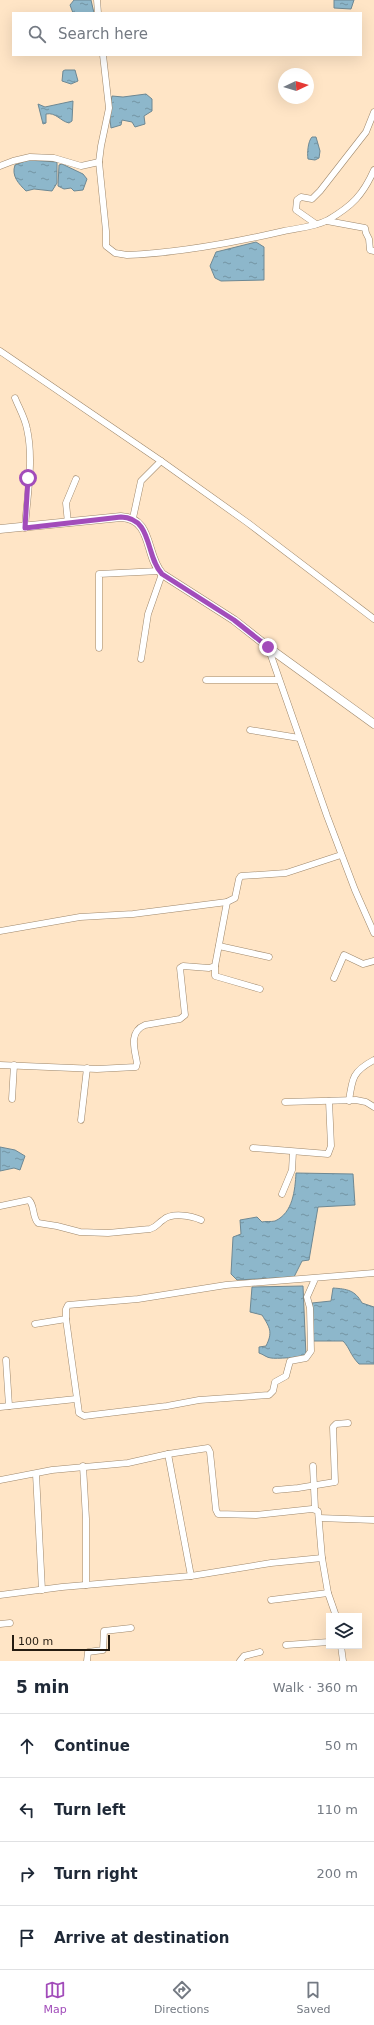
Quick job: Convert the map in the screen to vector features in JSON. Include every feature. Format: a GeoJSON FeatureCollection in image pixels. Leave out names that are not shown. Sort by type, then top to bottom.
{"type":"FeatureCollection","features":[{"type":"Feature","properties":{"kind":"street"},"geometry":{"type":"LineString","coordinates":[[97,0],[98,12]]}},
{"type":"Feature","properties":{"kind":"street"},"geometry":{"type":"LineString","coordinates":[[103,56],[109,108],[99,162],[104,206],[106,246],[115,253],[142,254],[222,245],[327,221],[358,199],[365,189],[374,170]]}},
{"type":"Feature","properties":{"kind":"street"},"geometry":{"type":"LineString","coordinates":[[316,224],[296,210],[297,200],[301,197],[312,199],[320,190],[366,132],[374,112]]}},
{"type":"Feature","properties":{"kind":"street"},"geometry":{"type":"LineString","coordinates":[[0,166],[30,157],[54,158],[81,166],[99,162]]}},
{"type":"Feature","properties":{"kind":"street"},"geometry":{"type":"LineString","coordinates":[[327,221],[365,228],[370,239],[370,250],[374,251]]}},
{"type":"Feature","properties":{"kind":"street"},"geometry":{"type":"LineString","coordinates":[[0,351],[161,461],[279,546],[374,619]]}},
{"type":"Feature","properties":{"kind":"street"},"geometry":{"type":"LineString","coordinates":[[15,398],[24,419],[28,435],[28,478],[25,528]]}},
{"type":"Feature","properties":{"kind":"street"},"geometry":{"type":"LineString","coordinates":[[133,518],[141,481],[161,461]]}},
{"type":"Feature","properties":{"kind":"street"},"geometry":{"type":"LineString","coordinates":[[68,523],[66,503],[76,479]]}},
{"type":"Feature","properties":{"kind":"street"},"geometry":{"type":"LineString","coordinates":[[0,529],[25,528],[121,517],[133,518],[140,525],[160,572],[234,620],[276,653],[374,724]]}},
{"type":"Feature","properties":{"kind":"street"},"geometry":{"type":"LineString","coordinates":[[99,648],[99,574],[160,572]]}},
{"type":"Feature","properties":{"kind":"street"},"geometry":{"type":"LineString","coordinates":[[141,659],[148,614],[160,572]]}},
{"type":"Feature","properties":{"kind":"street"},"geometry":{"type":"LineString","coordinates":[[268,647],[278,680],[341,855],[374,933]]}},
{"type":"Feature","properties":{"kind":"street"},"geometry":{"type":"LineString","coordinates":[[206,680],[278,680]]}},
{"type":"Feature","properties":{"kind":"street"},"geometry":{"type":"LineString","coordinates":[[250,730],[299,738]]}},
{"type":"Feature","properties":{"kind":"street"},"geometry":{"type":"LineString","coordinates":[[0,931],[80,917],[134,914],[227,902],[235,898],[238,879],[242,876],[290,872],[341,855]]}},
{"type":"Feature","properties":{"kind":"street"},"geometry":{"type":"LineString","coordinates":[[227,902],[215,966],[215,976],[260,988]]}},
{"type":"Feature","properties":{"kind":"street"},"geometry":{"type":"LineString","coordinates":[[219,946],[269,957]]}},
{"type":"Feature","properties":{"kind":"street"},"geometry":{"type":"LineString","coordinates":[[334,978],[344,955],[363,964],[374,961]]}},
{"type":"Feature","properties":{"kind":"street"},"geometry":{"type":"LineString","coordinates":[[0,1065],[116,1069],[136,1067],[137,1063],[133,1039],[140,1028],[145,1025],[180,1019],[185,1015],[180,968],[183,966],[208,968],[215,966]]}},
{"type":"Feature","properties":{"kind":"street"},"geometry":{"type":"LineString","coordinates":[[349,1100],[354,1076],[358,1069],[374,1060]]}},
{"type":"Feature","properties":{"kind":"street"},"geometry":{"type":"LineString","coordinates":[[12,1100],[14,1065]]}},
{"type":"Feature","properties":{"kind":"street"},"geometry":{"type":"LineString","coordinates":[[81,1120],[87,1068]]}},
{"type":"Feature","properties":{"kind":"street"},"geometry":{"type":"LineString","coordinates":[[285,1102],[349,1100],[361,1101],[374,1107]]}},
{"type":"Feature","properties":{"kind":"street"},"geometry":{"type":"LineString","coordinates":[[253,1148],[321,1154],[330,1152],[329,1101]]}},
{"type":"Feature","properties":{"kind":"street"},"geometry":{"type":"LineString","coordinates":[[282,1194],[292,1170],[293,1152]]}},
{"type":"Feature","properties":{"kind":"street"},"geometry":{"type":"LineString","coordinates":[[0,1206],[29,1200],[32,1202],[35,1218],[38,1223],[80,1232],[108,1233],[150,1229],[166,1218],[186,1215],[201,1220]]}},
{"type":"Feature","properties":{"kind":"street"},"geometry":{"type":"LineString","coordinates":[[315,1279],[307,1297],[310,1308],[311,1347],[309,1354],[304,1359],[290,1361],[286,1376],[275,1382],[273,1391],[269,1395],[199,1400],[167,1406],[84,1416],[79,1413],[66,1319],[66,1307],[71,1304],[138,1299],[226,1285],[315,1279],[374,1273]]}},
{"type":"Feature","properties":{"kind":"street"},"geometry":{"type":"LineString","coordinates":[[35,1324],[66,1319]]}},
{"type":"Feature","properties":{"kind":"street"},"geometry":{"type":"LineString","coordinates":[[6,1360],[9,1406]]}},
{"type":"Feature","properties":{"kind":"street"},"geometry":{"type":"LineString","coordinates":[[0,1407],[76,1399]]}},
{"type":"Feature","properties":{"kind":"street"},"geometry":{"type":"LineString","coordinates":[[276,1490],[335,1482],[333,1427],[336,1424],[348,1423]]}},
{"type":"Feature","properties":{"kind":"street"},"geometry":{"type":"LineString","coordinates":[[0,1480],[83,1466],[128,1463],[205,1448],[209,1450],[216,1510],[218,1514],[256,1515],[315,1509]]}},
{"type":"Feature","properties":{"kind":"street"},"geometry":{"type":"LineString","coordinates":[[168,1454],[191,1576]]}},
{"type":"Feature","properties":{"kind":"street"},"geometry":{"type":"LineString","coordinates":[[83,1466],[86,1519],[86,1585]]}},
{"type":"Feature","properties":{"kind":"street"},"geometry":{"type":"LineString","coordinates":[[313,1466],[315,1509],[318,1510],[322,1558],[328,1593],[335,1613]]}},
{"type":"Feature","properties":{"kind":"street"},"geometry":{"type":"LineString","coordinates":[[36,1474],[42,1590]]}},
{"type":"Feature","properties":{"kind":"street"},"geometry":{"type":"LineString","coordinates":[[319,1518],[374,1520]]}},
{"type":"Feature","properties":{"kind":"street"},"geometry":{"type":"LineString","coordinates":[[0,1595],[86,1585],[136,1582],[191,1576],[271,1563],[322,1558]]}},
{"type":"Feature","properties":{"kind":"street"},"geometry":{"type":"LineString","coordinates":[[271,1600],[328,1593]]}},
{"type":"Feature","properties":{"kind":"street"},"geometry":{"type":"LineString","coordinates":[[0,1624],[10,1623]]}},
{"type":"Feature","properties":{"kind":"street"},"geometry":{"type":"LineString","coordinates":[[87,1661],[88,1652],[102,1652],[104,1631],[130,1628]]}},
{"type":"Feature","properties":{"kind":"street"},"geometry":{"type":"LineString","coordinates":[[286,1645],[326,1642]]}},
{"type":"Feature","properties":{"kind":"street"},"geometry":{"type":"LineString","coordinates":[[341,1649],[343,1661]]}},
{"type":"Feature","properties":{"kind":"street"},"geometry":{"type":"LineString","coordinates":[[240,1661],[244,1656],[260,1652]]}},
{"type":"Feature","properties":{"kind":"water"},"geometry":{"type":"Polygon","coordinates":[[[74,0],[91,0],[94,12],[73,12],[70,5],[74,0]]]}},
{"type":"Feature","properties":{"kind":"water"},"geometry":{"type":"Polygon","coordinates":[[[334,0],[354,0],[351,9],[334,8],[334,0]]]}},
{"type":"Feature","properties":{"kind":"water"},"geometry":{"type":"Polygon","coordinates":[[[75,70],[78,81],[71,84],[62,81],[63,71],[75,70]]]}},
{"type":"Feature","properties":{"kind":"water"},"geometry":{"type":"Polygon","coordinates":[[[146,94],[152,99],[152,111],[144,116],[145,124],[135,127],[132,122],[122,120],[121,125],[111,128],[109,112],[112,96],[123,97],[146,94]]]}},
{"type":"Feature","properties":{"kind":"water"},"geometry":{"type":"Polygon","coordinates":[[[73,101],[72,121],[69,123],[53,114],[46,114],[46,123],[43,124],[38,104],[45,107],[73,101]]]}},
{"type":"Feature","properties":{"kind":"water"},"geometry":{"type":"Polygon","coordinates":[[[312,137],[316,137],[320,151],[319,158],[315,160],[308,159],[308,147],[312,137]]]}},
{"type":"Feature","properties":{"kind":"water"},"geometry":{"type":"Polygon","coordinates":[[[28,160],[57,162],[57,183],[52,191],[34,189],[26,191],[18,183],[14,173],[15,165],[28,160]]]}},
{"type":"Feature","properties":{"kind":"water"},"geometry":{"type":"Polygon","coordinates":[[[62,164],[83,174],[87,179],[83,190],[74,191],[71,188],[64,189],[58,186],[59,165],[62,164]]]}},
{"type":"Feature","properties":{"kind":"water"},"geometry":{"type":"Polygon","coordinates":[[[256,242],[264,247],[264,280],[221,281],[215,278],[210,266],[216,252],[256,242]]]}},
{"type":"Feature","properties":{"kind":"water"},"geometry":{"type":"Polygon","coordinates":[[[0,1147],[15,1150],[25,1156],[20,1170],[14,1168],[0,1171],[0,1147]]]}},
{"type":"Feature","properties":{"kind":"water"},"geometry":{"type":"Polygon","coordinates":[[[296,1173],[353,1174],[355,1205],[318,1207],[309,1260],[302,1261],[294,1277],[237,1280],[231,1274],[233,1237],[241,1234],[240,1220],[257,1217],[262,1222],[275,1221],[286,1213],[294,1194],[296,1173]]]}},
{"type":"Feature","properties":{"kind":"water"},"geometry":{"type":"Polygon","coordinates":[[[303,1286],[306,1356],[273,1358],[259,1353],[259,1347],[266,1346],[270,1330],[262,1315],[250,1312],[252,1287],[303,1286]]]}},
{"type":"Feature","properties":{"kind":"water"},"geometry":{"type":"Polygon","coordinates":[[[333,1288],[350,1291],[356,1295],[362,1303],[374,1307],[374,1364],[359,1364],[343,1341],[313,1341],[312,1303],[331,1301],[333,1288]]]}},
{"type":"Feature","properties":{"kind":"route"},"geometry":{"type":"LineString","coordinates":[[28,478],[25,528],[121,517],[133,518],[140,525],[146,536],[156,565],[162,574],[190,590],[234,620],[268,647]]}}]}
